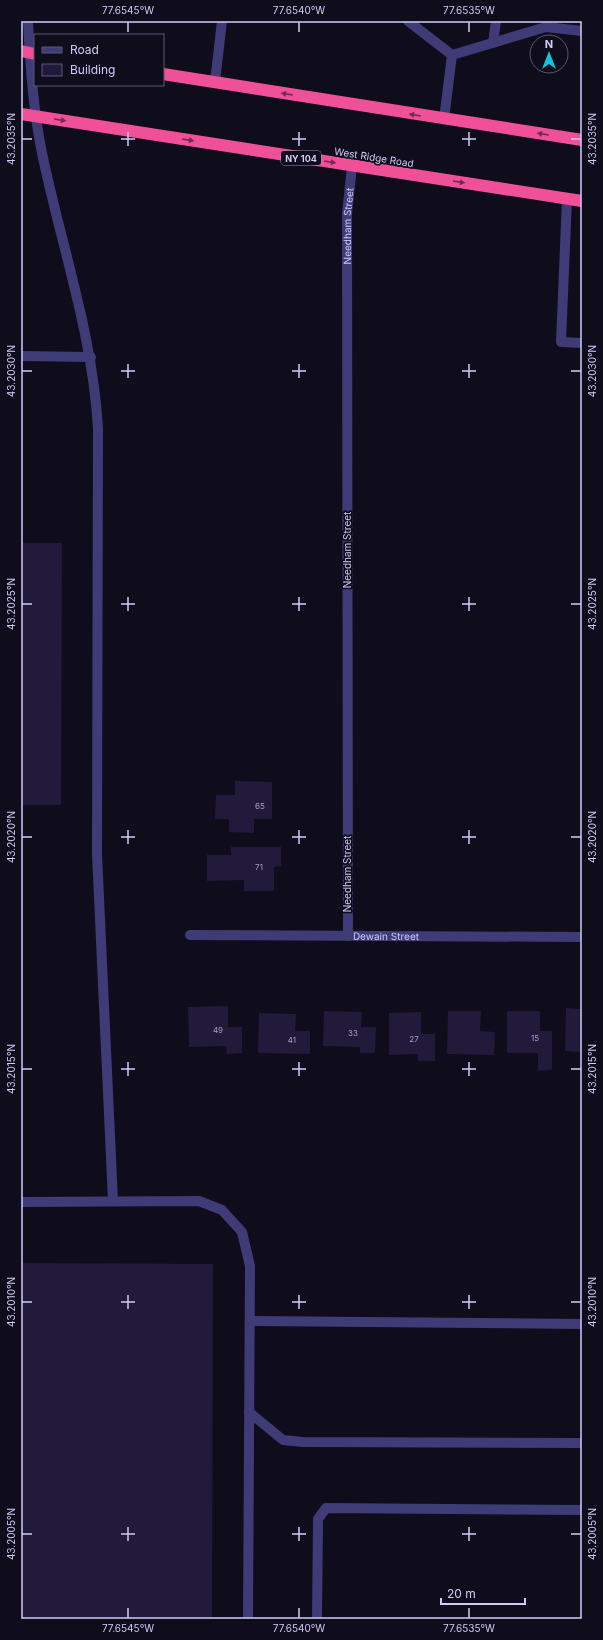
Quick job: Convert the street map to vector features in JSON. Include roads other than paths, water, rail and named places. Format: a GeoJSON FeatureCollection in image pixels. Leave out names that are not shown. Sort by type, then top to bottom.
{"type":"FeatureCollection","features":[{"type":"Feature","properties":{"kind":"highway"},"geometry":{"type":"LineString","coordinates":[[164,74],[582,140]]}},
{"type":"Feature","properties":{"kind":"highway","name":"West Ridge Road"},"geometry":{"type":"LineString","coordinates":[[21,114],[582,201]]}},
{"type":"Feature","properties":{"kind":"street"},"geometry":{"type":"LineString","coordinates":[[28,21],[28,52],[36,116],[44,160],[91,357],[98,428],[97,854],[113,1201]]}},
{"type":"Feature","properties":{"kind":"street"},"geometry":{"type":"LineString","coordinates":[[215,82],[222,21]]}},
{"type":"Feature","properties":{"kind":"street"},"geometry":{"type":"LineString","coordinates":[[408,21],[452,55]]}},
{"type":"Feature","properties":{"kind":"street"},"geometry":{"type":"LineString","coordinates":[[493,43],[496,21]]}},
{"type":"Feature","properties":{"kind":"street"},"geometry":{"type":"LineString","coordinates":[[452,55],[493,43],[546,24],[582,31]]}},
{"type":"Feature","properties":{"kind":"street"},"geometry":{"type":"LineString","coordinates":[[444,119],[452,55]]}},
{"type":"Feature","properties":{"kind":"street","name":"Needham Street"},"geometry":{"type":"LineString","coordinates":[[348,936],[347,214],[352,166]]}},
{"type":"Feature","properties":{"kind":"street"},"geometry":{"type":"LineString","coordinates":[[567,199],[561,342],[582,343]]}},
{"type":"Feature","properties":{"kind":"street"},"geometry":{"type":"LineString","coordinates":[[21,356],[91,357]]}},
{"type":"Feature","properties":{"kind":"street","name":"Dewain Street"},"geometry":{"type":"LineString","coordinates":[[190,935],[582,937]]}},
{"type":"Feature","properties":{"kind":"street"},"geometry":{"type":"LineString","coordinates":[[21,1202],[199,1201],[222,1210],[242,1232],[250,1266],[248,1619]]}},
{"type":"Feature","properties":{"kind":"street"},"geometry":{"type":"LineString","coordinates":[[250,1321],[582,1324]]}},
{"type":"Feature","properties":{"kind":"street"},"geometry":{"type":"LineString","coordinates":[[249,1412],[283,1440],[302,1442],[582,1443]]}},
{"type":"Feature","properties":{"kind":"street"},"geometry":{"type":"LineString","coordinates":[[317,1619],[318,1518],[326,1508],[582,1510]]}}]}
